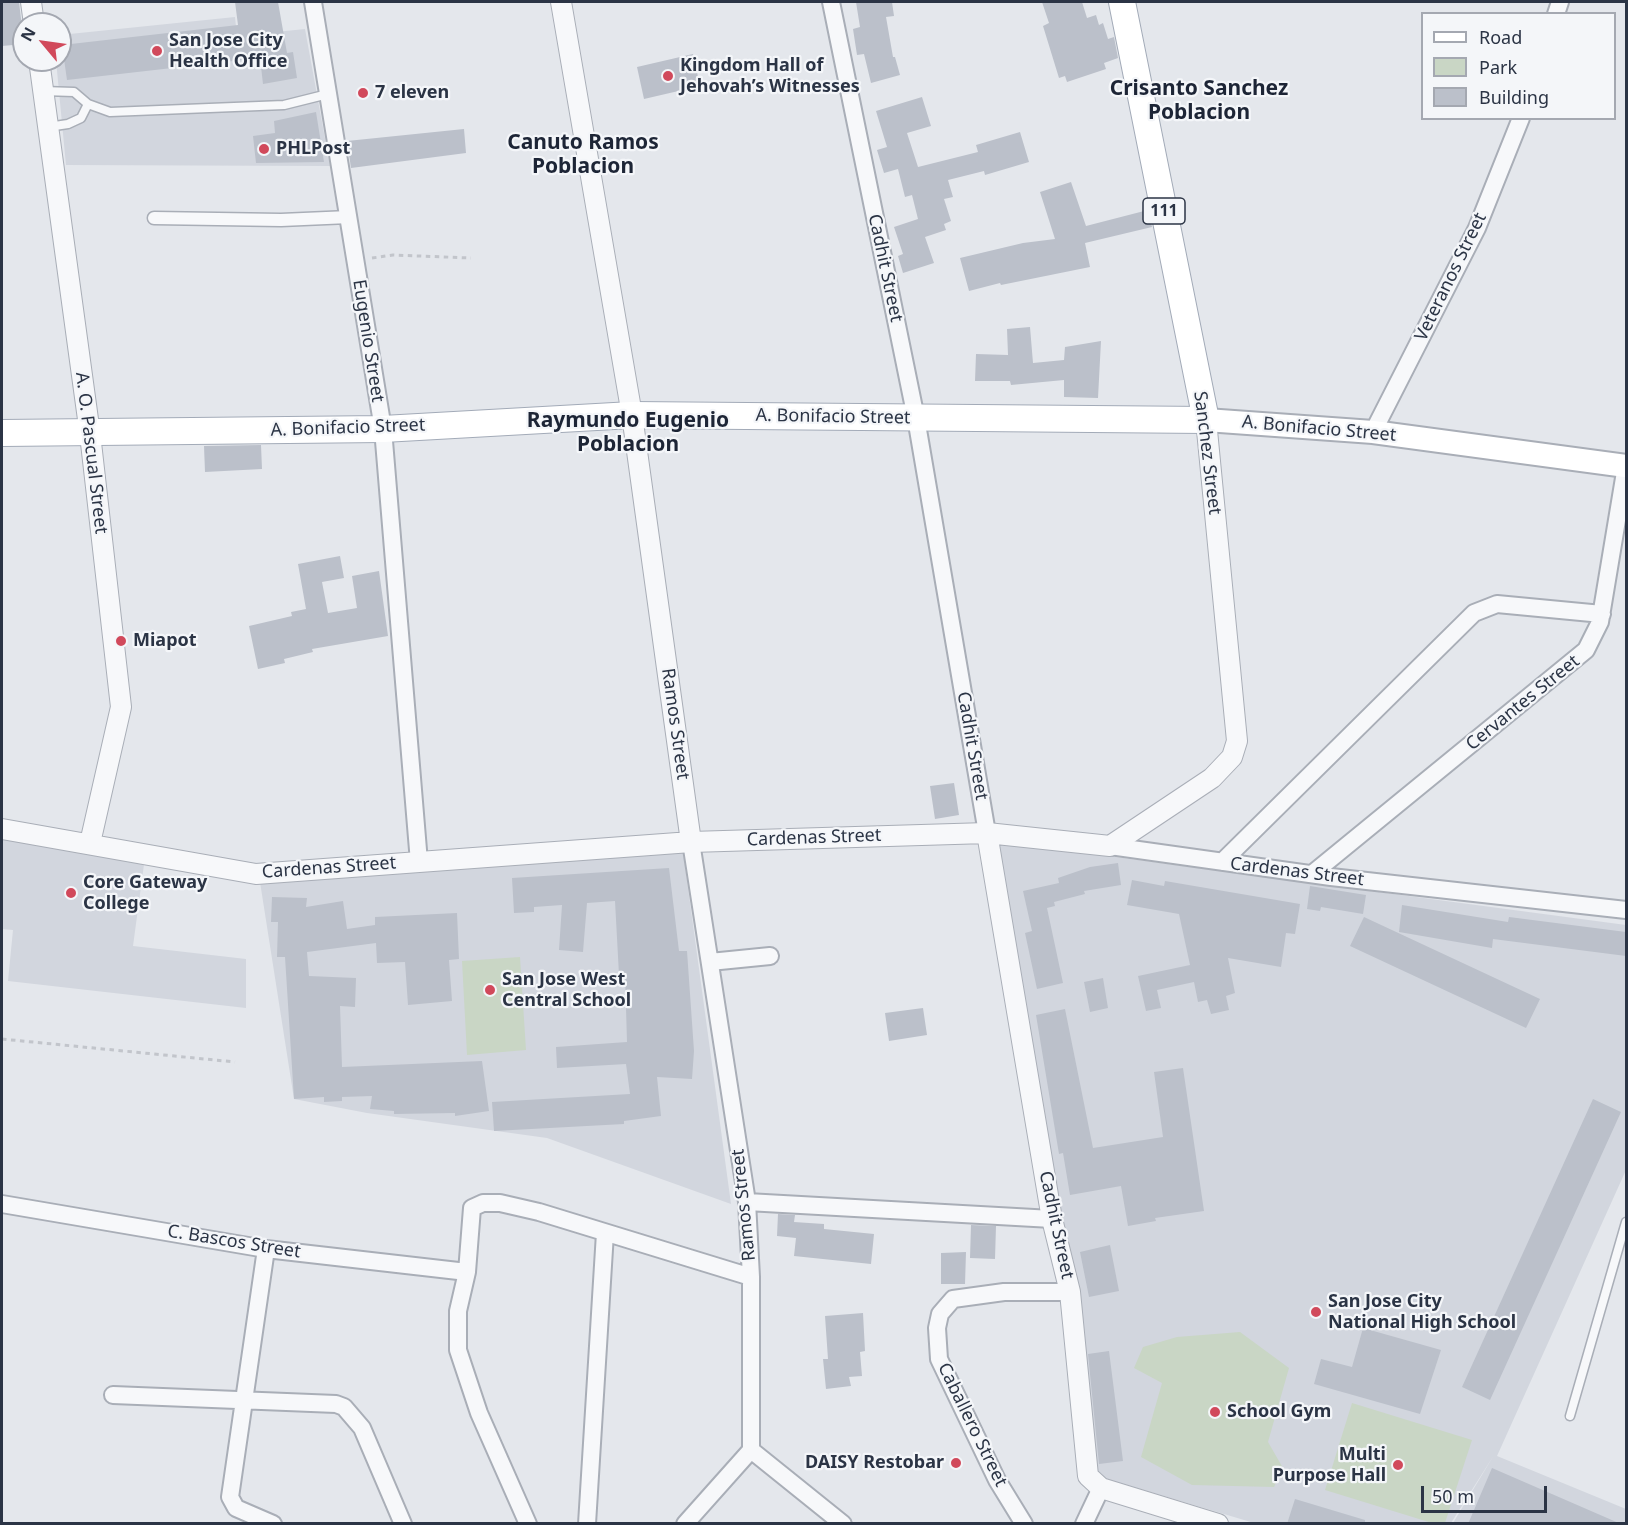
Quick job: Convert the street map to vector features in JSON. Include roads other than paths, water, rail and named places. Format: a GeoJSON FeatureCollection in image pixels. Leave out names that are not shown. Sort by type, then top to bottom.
{"type":"FeatureCollection","features":[{"type":"Feature","properties":{"kind":"main road","name":"Sanchez Street"},"geometry":{"type":"LineString","coordinates":[[1122,2],[1206,420]]}},
{"type":"Feature","properties":{"kind":"main road","name":"A. Bonifacio Street"},"geometry":{"type":"LineString","coordinates":[[2,433],[90,434],[383,429],[632,415],[1206,420],[1373,432],[1626,466]]}},
{"type":"Feature","properties":{"kind":"street","name":"Eugenio Street"},"geometry":{"type":"LineString","coordinates":[[313,2],[383,429],[419,862]]}},
{"type":"Feature","properties":{"kind":"street","name":"Ramos Street"},"geometry":{"type":"LineString","coordinates":[[561,2],[632,415],[691,842],[747,1202],[751,1277],[751,1450]]}},
{"type":"Feature","properties":{"kind":"street","name":"Cadhit Street"},"geometry":{"type":"LineString","coordinates":[[831,2],[916,418],[1052,1218],[1070,1292],[1088,1476],[1101,1488]]}},
{"type":"Feature","properties":{"kind":"street","name":"A. O. Pascual Street"},"geometry":{"type":"LineString","coordinates":[[41,72],[90,434],[121,707],[90,843]]}},
{"type":"Feature","properties":{"kind":"street","name":"Veteranos Street"},"geometry":{"type":"LineString","coordinates":[[1373,432],[1477,228],[1520,120]]}},
{"type":"Feature","properties":{"kind":"street"},"geometry":{"type":"LineString","coordinates":[[154,218],[281,220],[349,217]]}},
{"type":"Feature","properties":{"kind":"street","name":"Sanchez Street"},"geometry":{"type":"LineString","coordinates":[[1110,846],[1212,778],[1232,756],[1237,741],[1206,420]]}},
{"type":"Feature","properties":{"kind":"street","name":"Cervantes Street"},"geometry":{"type":"LineString","coordinates":[[1312,874],[1587,650],[1594,638],[1602,614],[1626,466]]}},
{"type":"Feature","properties":{"kind":"street"},"geometry":{"type":"LineString","coordinates":[[1222,862],[1474,612],[1497,604],[1602,614]]}},
{"type":"Feature","properties":{"kind":"street","name":"Cardenas Street"},"geometry":{"type":"LineString","coordinates":[[2,829],[256,874],[691,842],[987,832],[1110,846],[1312,874],[1626,910]]}},
{"type":"Feature","properties":{"kind":"street"},"geometry":{"type":"LineString","coordinates":[[710,962],[770,956]]}},
{"type":"Feature","properties":{"kind":"street"},"geometry":{"type":"LineString","coordinates":[[747,1202],[1052,1218]]}},
{"type":"Feature","properties":{"kind":"street"},"geometry":{"type":"LineString","coordinates":[[528,1524],[479,1413],[458,1350],[458,1311],[467,1272],[472,1208],[483,1203],[500,1203],[539,1212],[751,1277]]}},
{"type":"Feature","properties":{"kind":"street","name":"C. Bascos Street"},"geometry":{"type":"LineString","coordinates":[[2,1204],[266,1249],[467,1272]]}},
{"type":"Feature","properties":{"kind":"street"},"geometry":{"type":"LineString","coordinates":[[587,1524],[605,1233]]}},
{"type":"Feature","properties":{"kind":"street"},"geometry":{"type":"LineString","coordinates":[[266,1249],[230,1497],[236,1508],[273,1524]]}},
{"type":"Feature","properties":{"kind":"street","name":"Caballero Street"},"geometry":{"type":"LineString","coordinates":[[1024,1524],[997,1480],[939,1359],[937,1328],[940,1314],[953,1299],[1004,1292],[1070,1292]]}},
{"type":"Feature","properties":{"kind":"street"},"geometry":{"type":"LineString","coordinates":[[113,1395],[336,1404],[344,1407],[362,1428],[403,1524]]}},
{"type":"Feature","properties":{"kind":"street"},"geometry":{"type":"LineString","coordinates":[[685,1524],[751,1450],[843,1524]]}},
{"type":"Feature","properties":{"kind":"street"},"geometry":{"type":"LineString","coordinates":[[1084,1524],[1101,1488],[1218,1524]]}},
{"type":"Feature","properties":{"kind":"lane"},"geometry":{"type":"LineString","coordinates":[[43,91],[74,92],[88,104],[110,112],[284,105],[328,94]]}},
{"type":"Feature","properties":{"kind":"lane"},"geometry":{"type":"LineString","coordinates":[[48,127],[68,124],[81,117],[88,104]]}},
{"type":"Feature","properties":{"kind":"lane"},"geometry":{"type":"LineString","coordinates":[[1570,1416],[1626,1222]]}},
{"type":"Feature","properties":{"kind":"place","name":"San Jose City Health Office"},"geometry":{"type":"Point","coordinates":[157,51]}},
{"type":"Feature","properties":{"kind":"place","name":"Kingdom Hall of Jehovah’s Witnesses"},"geometry":{"type":"Point","coordinates":[668,76]}},
{"type":"Feature","properties":{"kind":"place","name":"7 eleven"},"geometry":{"type":"Point","coordinates":[363,93]}},
{"type":"Feature","properties":{"kind":"place","name":"PHLPost"},"geometry":{"type":"Point","coordinates":[264,149]}},
{"type":"Feature","properties":{"kind":"place","name":"Miapot"},"geometry":{"type":"Point","coordinates":[121,641]}},
{"type":"Feature","properties":{"kind":"place","name":"Core Gateway College"},"geometry":{"type":"Point","coordinates":[71,893]}},
{"type":"Feature","properties":{"kind":"place","name":"San Jose West Central School"},"geometry":{"type":"Point","coordinates":[490,990]}},
{"type":"Feature","properties":{"kind":"place","name":"San Jose City National High School"},"geometry":{"type":"Point","coordinates":[1316,1312]}},
{"type":"Feature","properties":{"kind":"place","name":"School Gym"},"geometry":{"type":"Point","coordinates":[1215,1412]}},
{"type":"Feature","properties":{"kind":"place","name":"DAISY Restobar"},"geometry":{"type":"Point","coordinates":[956,1463]}},
{"type":"Feature","properties":{"kind":"place","name":"Multi Purpose Hall"},"geometry":{"type":"Point","coordinates":[1398,1465]}},
{"type":"Feature","properties":{"kind":"district","name":"Crisanto Sanchez Poblacion"},"geometry":{"type":"Point","coordinates":[1199,101]}},
{"type":"Feature","properties":{"kind":"district","name":"Canuto Ramos Poblacion"},"geometry":{"type":"Point","coordinates":[583,155]}},
{"type":"Feature","properties":{"kind":"district","name":"Raymundo Eugenio Poblacion"},"geometry":{"type":"Point","coordinates":[628,433]}}]}
